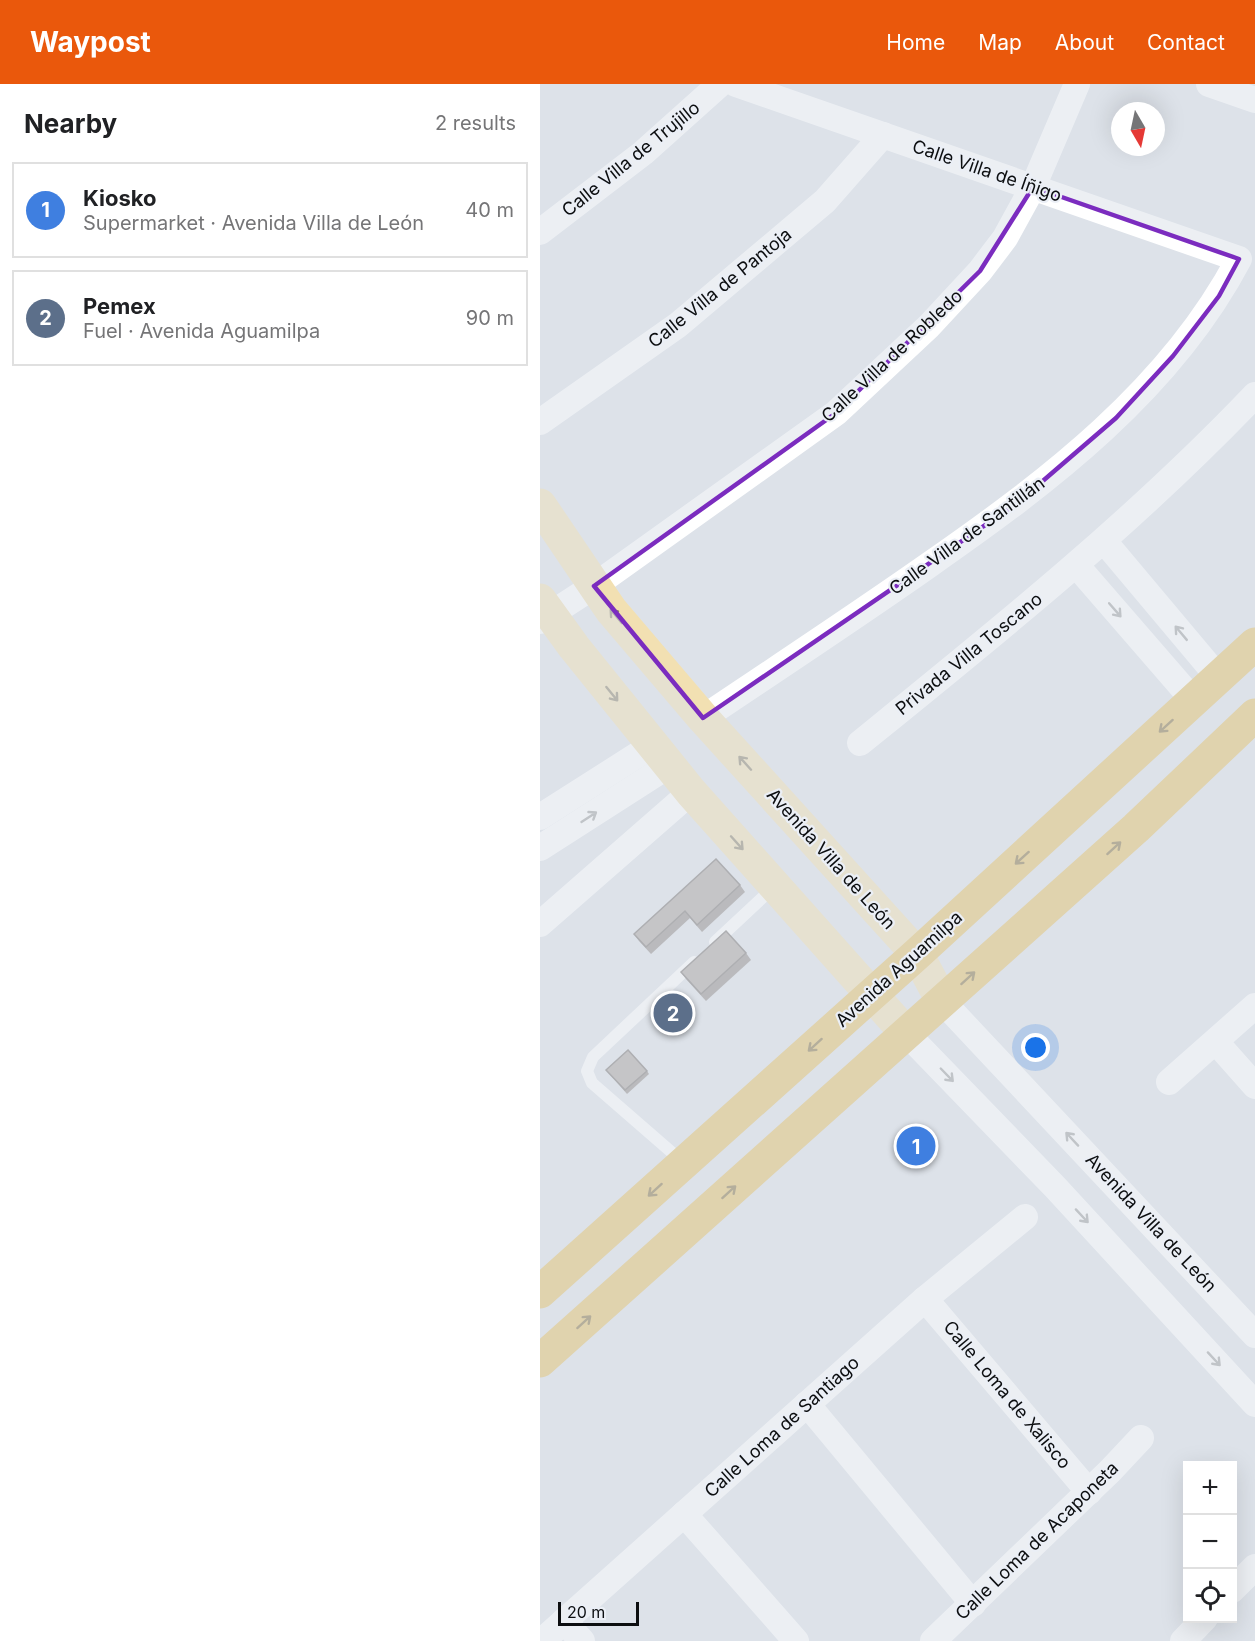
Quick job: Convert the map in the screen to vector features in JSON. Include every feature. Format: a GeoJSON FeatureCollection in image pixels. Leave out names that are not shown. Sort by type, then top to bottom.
{"type":"FeatureCollection","features":[{"type":"Feature","properties":{"kind":"main road","name":"Avenida Aguamilpa"},"geometry":{"type":"LineString","coordinates":[[540,1292],[917,954],[1255,644]]}},
{"type":"Feature","properties":{"kind":"main road"},"geometry":{"type":"LineString","coordinates":[[540,1361],[1136,828],[1255,715]]}},
{"type":"Feature","properties":{"kind":"street","name":"Calle Villa de Trujillo"},"geometry":{"type":"LineString","coordinates":[[540,232],[644,153],[720,84]]}},
{"type":"Feature","properties":{"kind":"street","name":"Calle Villa de Íñigo"},"geometry":{"type":"LineString","coordinates":[[736,84],[1239,259]]}},
{"type":"Feature","properties":{"kind":"street","name":"Calle Villa de Robledo"},"geometry":{"type":"LineString","coordinates":[[543,612],[594,586],[836,413],[929,326],[980,271],[1005,238],[1033,187],[1077,84]]}},
{"type":"Feature","properties":{"kind":"street"},"geometry":{"type":"LineString","coordinates":[[1209,84],[1255,100]]}},
{"type":"Feature","properties":{"kind":"street","name":"Calle Villa de Pantoja"},"geometry":{"type":"LineString","coordinates":[[540,422],[678,326],[825,201],[883,135]]}},
{"type":"Feature","properties":{"kind":"street","name":"Calle Villa de Santillán"},"geometry":{"type":"LineString","coordinates":[[703,718],[1016,504],[1116,418],[1173,356],[1219,296],[1239,259]]}},
{"type":"Feature","properties":{"kind":"street","name":"Privada Villa Toscano"},"geometry":{"type":"LineString","coordinates":[[860,743],[1077,566],[1207,446],[1255,395]]}},
{"type":"Feature","properties":{"kind":"street","name":"Avenida Villa de León"},"geometry":{"type":"LineString","coordinates":[[540,505],[611,610],[703,718],[917,954],[942,1001],[1255,1335]]}},
{"type":"Feature","properties":{"kind":"street"},"geometry":{"type":"LineString","coordinates":[[1104,541],[1219,678]]}},
{"type":"Feature","properties":{"kind":"street"},"geometry":{"type":"LineString","coordinates":[[1077,566],[1194,701]]}},
{"type":"Feature","properties":{"kind":"street"},"geometry":{"type":"LineString","coordinates":[[543,612],[691,792],[906,1033],[1055,1187],[1255,1404]]}},
{"type":"Feature","properties":{"kind":"street"},"geometry":{"type":"LineString","coordinates":[[540,817],[662,755]]}},
{"type":"Feature","properties":{"kind":"street"},"geometry":{"type":"LineString","coordinates":[[540,848],[662,755]]}},
{"type":"Feature","properties":{"kind":"street"},"geometry":{"type":"LineString","coordinates":[[540,924],[691,792]]}},
{"type":"Feature","properties":{"kind":"street"},"geometry":{"type":"LineString","coordinates":[[1168,1082],[1255,1006]]}},
{"type":"Feature","properties":{"kind":"street"},"geometry":{"type":"LineString","coordinates":[[1216,1042],[1255,1086]]}},
{"type":"Feature","properties":{"kind":"street","name":"Calle Loma de Santiago"},"geometry":{"type":"LineString","coordinates":[[542,1641],[925,1299],[1025,1217]]}},
{"type":"Feature","properties":{"kind":"street","name":"Calle Loma de Xalisco"},"geometry":{"type":"LineString","coordinates":[[925,1299],[1089,1492]]}},
{"type":"Feature","properties":{"kind":"street"},"geometry":{"type":"LineString","coordinates":[[807,1404],[974,1604]]}},
{"type":"Feature","properties":{"kind":"street","name":"Calle Loma de Acaponeta"},"geometry":{"type":"LineString","coordinates":[[933,1641],[1089,1492],[1141,1438]]}},
{"type":"Feature","properties":{"kind":"street"},"geometry":{"type":"LineString","coordinates":[[684,1514],[796,1641]]}},
{"type":"Feature","properties":{"kind":"street"},"geometry":{"type":"LineString","coordinates":[[1237,1586],[1255,1567]]}},
{"type":"Feature","properties":{"kind":"street"},"geometry":{"type":"LineString","coordinates":[[564,1621],[582,1641]]}},
{"type":"Feature","properties":{"kind":"street"},"geometry":{"type":"LineString","coordinates":[[1183,1641],[1200,1623]]}},
{"type":"Feature","properties":{"kind":"lane"},"geometry":{"type":"LineString","coordinates":[[685,1163],[592,1083],[587,1071],[593,1057],[775,886]]}},
{"type":"Feature","properties":{"kind":"highlighted area"},"geometry":{"type":"Polygon","coordinates":[[[1033,187],[1239,259],[1219,296],[1173,356],[1116,418],[1016,504],[703,718],[594,586],[836,413],[980,271],[1033,187]]]}},
{"type":"Feature","properties":{"kind":"building"},"geometry":{"type":"Polygon","coordinates":[[[716,859],[740,885],[697,925],[685,911],[646,947],[634,934],[716,859]]]}},
{"type":"Feature","properties":{"kind":"building"},"geometry":{"type":"Polygon","coordinates":[[[726,931],[746,953],[701,994],[681,972],[726,931]]]}},
{"type":"Feature","properties":{"kind":"building"},"geometry":{"type":"Polygon","coordinates":[[[628,1050],[647,1071],[625,1090],[606,1070],[628,1050]]]}},
{"type":"Feature","properties":{"kind":"place","name":"Pemex"},"geometry":{"type":"Point","coordinates":[673,1013]}},
{"type":"Feature","properties":{"kind":"place","name":"Kiosko"},"geometry":{"type":"Point","coordinates":[916,1146]}}]}
